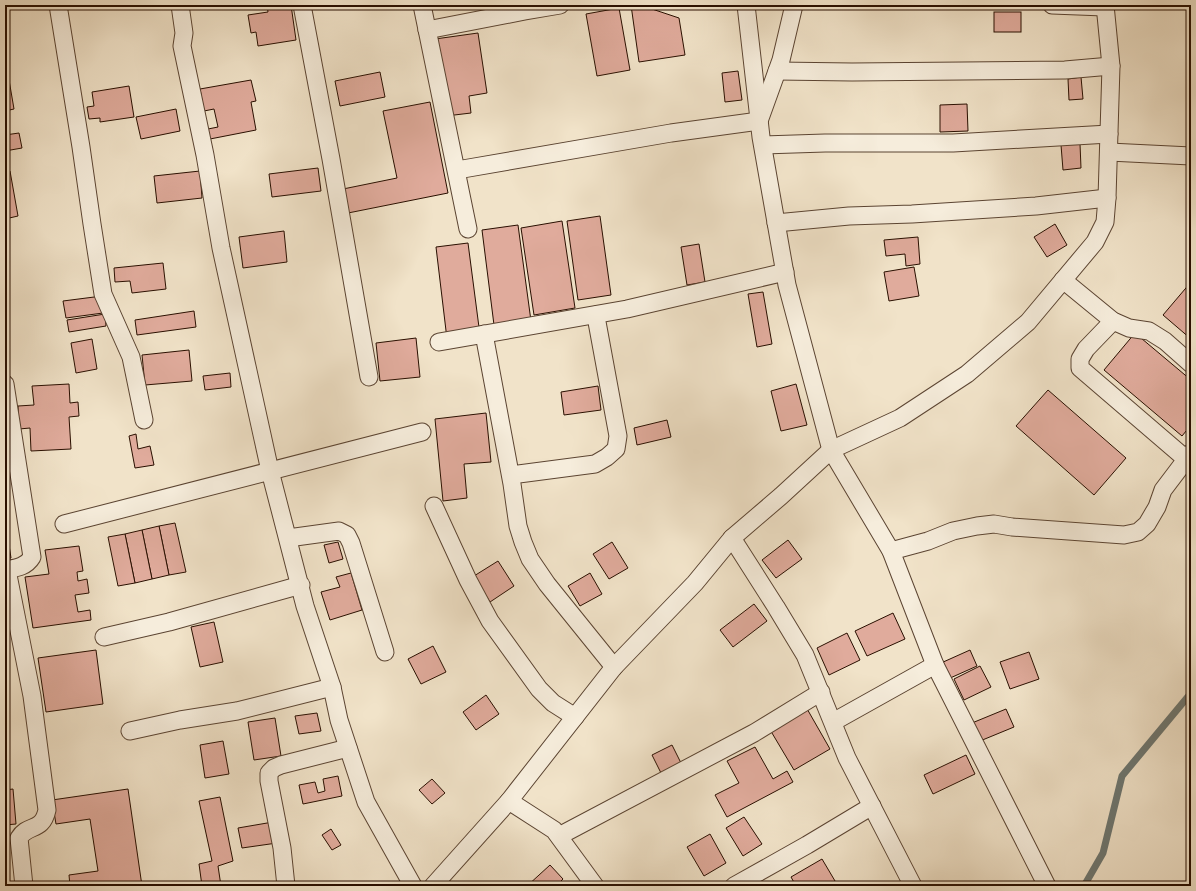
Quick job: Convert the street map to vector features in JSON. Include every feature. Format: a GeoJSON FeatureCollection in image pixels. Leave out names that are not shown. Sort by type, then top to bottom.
{"type":"FeatureCollection","features":[{"type":"Feature","properties":{"kind":"street"},"geometry":{"type":"LineString","coordinates":[[58,5],[104,294],[131,357],[144,420]]}},
{"type":"Feature","properties":{"kind":"street"},"geometry":{"type":"LineString","coordinates":[[180,5],[184,33],[182,46],[205,155],[221,248],[270,471],[301,585],[305,606],[332,687],[339,720],[366,802],[413,886]]}},
{"type":"Feature","properties":{"kind":"street"},"geometry":{"type":"LineString","coordinates":[[302,5],[331,159],[369,377]]}},
{"type":"Feature","properties":{"kind":"street"},"geometry":{"type":"LineString","coordinates":[[422,5],[468,229]]}},
{"type":"Feature","properties":{"kind":"street"},"geometry":{"type":"LineString","coordinates":[[427,30],[560,5]]}},
{"type":"Feature","properties":{"kind":"street"},"geometry":{"type":"LineString","coordinates":[[746,5],[759,121],[787,285],[831,450],[891,551],[935,665],[1047,886]]}},
{"type":"Feature","properties":{"kind":"street"},"geometry":{"type":"LineString","coordinates":[[759,121],[781,60],[794,5]]}},
{"type":"Feature","properties":{"kind":"street"},"geometry":{"type":"LineString","coordinates":[[433,886],[509,801],[614,667],[695,583],[732,538],[831,450],[900,418],[967,374],[1028,322],[1095,242],[1105,222],[1107,198],[1111,66],[1104,6],[1052,5]]}},
{"type":"Feature","properties":{"kind":"street"},"geometry":{"type":"LineString","coordinates":[[777,71],[852,72],[1065,70],[1111,66]]}},
{"type":"Feature","properties":{"kind":"street"},"geometry":{"type":"LineString","coordinates":[[457,170],[671,133],[759,121]]}},
{"type":"Feature","properties":{"kind":"street"},"geometry":{"type":"LineString","coordinates":[[763,145],[953,143],[1109,134]]}},
{"type":"Feature","properties":{"kind":"street"},"geometry":{"type":"LineString","coordinates":[[1108,152],[1191,156]]}},
{"type":"Feature","properties":{"kind":"street"},"geometry":{"type":"LineString","coordinates":[[776,223],[849,216],[912,214],[1036,206],[1107,198]]}},
{"type":"Feature","properties":{"kind":"street"},"geometry":{"type":"LineString","coordinates":[[439,342],[627,309],[785,272]]}},
{"type":"Feature","properties":{"kind":"street"},"geometry":{"type":"LineString","coordinates":[[1063,280],[1113,321],[1129,328],[1149,332],[1165,341],[1191,364]]}},
{"type":"Feature","properties":{"kind":"street"},"geometry":{"type":"LineString","coordinates":[[511,475],[595,464],[607,457],[616,449],[618,436],[596,315]]}},
{"type":"Feature","properties":{"kind":"street"},"geometry":{"type":"LineString","coordinates":[[891,551],[928,541],[953,531],[994,524],[1012,527],[1124,535],[1138,532],[1147,524],[1157,507],[1163,490],[1189,456],[1080,368],[1080,359],[1086,349],[1113,321]]}},
{"type":"Feature","properties":{"kind":"street"},"geometry":{"type":"LineString","coordinates":[[484,334],[511,475],[518,526],[522,542],[530,559],[548,584],[614,667]]}},
{"type":"Feature","properties":{"kind":"street"},"geometry":{"type":"LineString","coordinates":[[5,384],[32,557],[24,565],[6,570],[32,696],[47,810],[46,818],[42,823],[22,833],[19,838],[24,886]]}},
{"type":"Feature","properties":{"kind":"street"},"geometry":{"type":"LineString","coordinates":[[64,524],[422,432]]}},
{"type":"Feature","properties":{"kind":"street"},"geometry":{"type":"LineString","coordinates":[[434,506],[468,580],[490,620],[539,689],[553,703],[575,717]]}},
{"type":"Feature","properties":{"kind":"street"},"geometry":{"type":"LineString","coordinates":[[288,538],[339,531],[347,535],[351,542],[385,652]]}},
{"type":"Feature","properties":{"kind":"street"},"geometry":{"type":"LineString","coordinates":[[732,538],[805,655],[847,758],[913,886]]}},
{"type":"Feature","properties":{"kind":"street"},"geometry":{"type":"LineString","coordinates":[[104,637],[176,620],[301,585]]}},
{"type":"Feature","properties":{"kind":"street"},"geometry":{"type":"LineString","coordinates":[[833,722],[935,665]]}},
{"type":"Feature","properties":{"kind":"street"},"geometry":{"type":"LineString","coordinates":[[130,731],[180,720],[237,711],[332,687]]}},
{"type":"Feature","properties":{"kind":"street"},"geometry":{"type":"LineString","coordinates":[[559,836],[754,733],[821,692]]}},
{"type":"Feature","properties":{"kind":"street"},"geometry":{"type":"LineString","coordinates":[[286,886],[282,848],[269,781],[269,773],[280,764],[348,748]]}},
{"type":"Feature","properties":{"kind":"street"},"geometry":{"type":"LineString","coordinates":[[509,801],[554,830],[593,885]]}},
{"type":"Feature","properties":{"kind":"street"},"geometry":{"type":"LineString","coordinates":[[734,886],[872,806]]}},
{"type":"Feature","properties":{"kind":"building"},"geometry":{"type":"Polygon","coordinates":[[[267,5],[291,5],[296,40],[258,46],[256,32],[251,33],[248,15],[268,12],[267,5]]]}},
{"type":"Feature","properties":{"kind":"building"},"geometry":{"type":"Polygon","coordinates":[[[631,5],[640,5],[679,18],[685,55],[639,62],[631,5]]]}},
{"type":"Feature","properties":{"kind":"building"},"geometry":{"type":"Polygon","coordinates":[[[619,8],[630,70],[597,76],[586,14],[619,8]]]}},
{"type":"Feature","properties":{"kind":"building"},"geometry":{"type":"Polygon","coordinates":[[[994,12],[1021,12],[1021,32],[994,32],[994,12]]]}},
{"type":"Feature","properties":{"kind":"building"},"geometry":{"type":"Polygon","coordinates":[[[478,33],[487,93],[469,96],[471,113],[446,116],[435,39],[478,33]]]}},
{"type":"Feature","properties":{"kind":"building"},"geometry":{"type":"Polygon","coordinates":[[[738,71],[742,100],[725,102],[722,73],[738,71]]]}},
{"type":"Feature","properties":{"kind":"building"},"geometry":{"type":"Polygon","coordinates":[[[380,72],[385,97],[340,106],[335,81],[380,72]]]}},
{"type":"Feature","properties":{"kind":"building"},"geometry":{"type":"Polygon","coordinates":[[[5,74],[8,74],[14,109],[5,111],[5,74]]]}},
{"type":"Feature","properties":{"kind":"building"},"geometry":{"type":"Polygon","coordinates":[[[1081,77],[1083,99],[1069,100],[1068,79],[1081,77]]]}},
{"type":"Feature","properties":{"kind":"building"},"geometry":{"type":"Polygon","coordinates":[[[251,80],[256,101],[251,102],[256,130],[210,139],[208,129],[218,127],[214,109],[204,111],[200,89],[251,80]]]}},
{"type":"Feature","properties":{"kind":"building"},"geometry":{"type":"Polygon","coordinates":[[[129,86],[134,117],[100,122],[100,118],[89,119],[87,107],[94,106],[92,92],[129,86]]]}},
{"type":"Feature","properties":{"kind":"building"},"geometry":{"type":"Polygon","coordinates":[[[430,102],[448,193],[348,213],[343,189],[397,178],[383,111],[430,102]]]}},
{"type":"Feature","properties":{"kind":"building"},"geometry":{"type":"Polygon","coordinates":[[[967,104],[968,131],[940,132],[940,105],[967,104]]]}},
{"type":"Feature","properties":{"kind":"building"},"geometry":{"type":"Polygon","coordinates":[[[176,109],[180,131],[141,139],[136,117],[176,109]]]}},
{"type":"Feature","properties":{"kind":"building"},"geometry":{"type":"Polygon","coordinates":[[[19,133],[22,148],[5,151],[5,135],[19,133]]]}},
{"type":"Feature","properties":{"kind":"building"},"geometry":{"type":"Polygon","coordinates":[[[1080,144],[1081,168],[1063,170],[1061,145],[1080,144]]]}},
{"type":"Feature","properties":{"kind":"building"},"geometry":{"type":"Polygon","coordinates":[[[318,168],[321,191],[272,197],[269,174],[318,168]]]}},
{"type":"Feature","properties":{"kind":"building"},"geometry":{"type":"Polygon","coordinates":[[[10,171],[18,216],[5,219],[5,172],[10,171]]]}},
{"type":"Feature","properties":{"kind":"building"},"geometry":{"type":"Polygon","coordinates":[[[200,171],[202,198],[157,203],[154,176],[200,171]]]}},
{"type":"Feature","properties":{"kind":"building"},"geometry":{"type":"Polygon","coordinates":[[[600,216],[611,295],[578,300],[567,221],[600,216]]]}},
{"type":"Feature","properties":{"kind":"building"},"geometry":{"type":"Polygon","coordinates":[[[562,221],[575,308],[534,315],[521,228],[562,221]]]}},
{"type":"Feature","properties":{"kind":"building"},"geometry":{"type":"Polygon","coordinates":[[[1055,224],[1067,245],[1047,257],[1034,237],[1055,224]]]}},
{"type":"Feature","properties":{"kind":"building"},"geometry":{"type":"Polygon","coordinates":[[[518,225],[531,321],[494,325],[482,230],[518,225]]]}},
{"type":"Feature","properties":{"kind":"building"},"geometry":{"type":"Polygon","coordinates":[[[284,231],[287,262],[243,268],[239,237],[284,231]]]}},
{"type":"Feature","properties":{"kind":"building"},"geometry":{"type":"Polygon","coordinates":[[[918,237],[920,264],[906,266],[905,254],[886,256],[884,240],[918,237]]]}},
{"type":"Feature","properties":{"kind":"building"},"geometry":{"type":"Polygon","coordinates":[[[468,243],[480,335],[447,339],[436,247],[468,243]]]}},
{"type":"Feature","properties":{"kind":"building"},"geometry":{"type":"Polygon","coordinates":[[[699,244],[705,282],[687,285],[681,247],[699,244]]]}},
{"type":"Feature","properties":{"kind":"building"},"geometry":{"type":"Polygon","coordinates":[[[163,263],[166,289],[132,293],[130,281],[115,282],[114,268],[163,263]]]}},
{"type":"Feature","properties":{"kind":"building"},"geometry":{"type":"Polygon","coordinates":[[[914,267],[919,296],[889,301],[884,272],[914,267]]]}},
{"type":"Feature","properties":{"kind":"building"},"geometry":{"type":"Polygon","coordinates":[[[1191,282],[1191,339],[1163,315],[1191,282]]]}},
{"type":"Feature","properties":{"kind":"building"},"geometry":{"type":"Polygon","coordinates":[[[763,292],[772,344],[757,347],[748,294],[763,292]]]}},
{"type":"Feature","properties":{"kind":"building"},"geometry":{"type":"Polygon","coordinates":[[[102,296],[103,313],[66,318],[63,301],[102,296]]]}},
{"type":"Feature","properties":{"kind":"building"},"geometry":{"type":"Polygon","coordinates":[[[194,311],[196,327],[137,335],[135,320],[194,311]]]}},
{"type":"Feature","properties":{"kind":"building"},"geometry":{"type":"Polygon","coordinates":[[[105,314],[106,326],[69,332],[67,320],[105,314]]]}},
{"type":"Feature","properties":{"kind":"building"},"geometry":{"type":"Polygon","coordinates":[[[1135,333],[1191,380],[1191,425],[1182,436],[1104,370],[1135,333]]]}},
{"type":"Feature","properties":{"kind":"building"},"geometry":{"type":"Polygon","coordinates":[[[416,338],[420,377],[380,381],[376,343],[416,338]]]}},
{"type":"Feature","properties":{"kind":"building"},"geometry":{"type":"Polygon","coordinates":[[[92,339],[97,369],[76,373],[71,343],[92,339]]]}},
{"type":"Feature","properties":{"kind":"building"},"geometry":{"type":"Polygon","coordinates":[[[189,350],[192,381],[145,385],[142,355],[189,350]]]}},
{"type":"Feature","properties":{"kind":"building"},"geometry":{"type":"Polygon","coordinates":[[[230,373],[231,387],[205,390],[203,376],[230,373]]]}},
{"type":"Feature","properties":{"kind":"building"},"geometry":{"type":"Polygon","coordinates":[[[69,384],[70,403],[78,402],[79,416],[69,417],[71,449],[31,451],[30,428],[19,429],[18,406],[34,405],[32,386],[69,384]]]}},
{"type":"Feature","properties":{"kind":"building"},"geometry":{"type":"Polygon","coordinates":[[[796,384],[807,425],[781,431],[771,391],[796,384]]]}},
{"type":"Feature","properties":{"kind":"building"},"geometry":{"type":"Polygon","coordinates":[[[598,386],[601,410],[564,415],[561,392],[598,386]]]}},
{"type":"Feature","properties":{"kind":"building"},"geometry":{"type":"Polygon","coordinates":[[[1048,390],[1126,458],[1094,495],[1016,426],[1048,390]]]}},
{"type":"Feature","properties":{"kind":"building"},"geometry":{"type":"Polygon","coordinates":[[[486,413],[491,462],[464,464],[467,498],[443,501],[435,419],[486,413]]]}},
{"type":"Feature","properties":{"kind":"building"},"geometry":{"type":"Polygon","coordinates":[[[667,420],[671,437],[637,445],[634,428],[667,420]]]}},
{"type":"Feature","properties":{"kind":"building"},"geometry":{"type":"Polygon","coordinates":[[[136,434],[138,449],[150,446],[154,465],[135,468],[129,436],[136,434]]]}},
{"type":"Feature","properties":{"kind":"building"},"geometry":{"type":"Polygon","coordinates":[[[5,519],[11,558],[5,559],[5,519]]]}},
{"type":"Feature","properties":{"kind":"building"},"geometry":{"type":"Polygon","coordinates":[[[175,523],[186,572],[169,575],[159,526],[175,523]]]}},
{"type":"Feature","properties":{"kind":"building"},"geometry":{"type":"Polygon","coordinates":[[[159,526],[169,575],[152,579],[142,530],[159,526]]]}},
{"type":"Feature","properties":{"kind":"building"},"geometry":{"type":"Polygon","coordinates":[[[142,530],[152,579],[135,583],[125,534],[142,530]]]}},
{"type":"Feature","properties":{"kind":"building"},"geometry":{"type":"Polygon","coordinates":[[[125,534],[135,583],[118,586],[108,537],[125,534]]]}},
{"type":"Feature","properties":{"kind":"building"},"geometry":{"type":"Polygon","coordinates":[[[788,540],[802,559],[776,578],[762,560],[788,540]]]}},
{"type":"Feature","properties":{"kind":"building"},"geometry":{"type":"Polygon","coordinates":[[[338,542],[343,559],[329,563],[324,545],[338,542]]]}},
{"type":"Feature","properties":{"kind":"building"},"geometry":{"type":"Polygon","coordinates":[[[612,542],[628,568],[609,579],[593,554],[612,542]]]}},
{"type":"Feature","properties":{"kind":"building"},"geometry":{"type":"Polygon","coordinates":[[[79,546],[83,571],[77,572],[78,581],[87,579],[89,593],[75,595],[78,612],[90,610],[91,620],[33,628],[25,577],[49,574],[45,550],[79,546]]]}},
{"type":"Feature","properties":{"kind":"building"},"geometry":{"type":"Polygon","coordinates":[[[498,561],[514,586],[490,602],[474,576],[498,561]]]}},
{"type":"Feature","properties":{"kind":"building"},"geometry":{"type":"Polygon","coordinates":[[[351,573],[362,610],[330,620],[321,592],[340,587],[336,577],[351,573]]]}},
{"type":"Feature","properties":{"kind":"building"},"geometry":{"type":"Polygon","coordinates":[[[590,573],[602,594],[580,606],[568,586],[590,573]]]}},
{"type":"Feature","properties":{"kind":"building"},"geometry":{"type":"Polygon","coordinates":[[[754,604],[767,621],[733,647],[720,630],[754,604]]]}},
{"type":"Feature","properties":{"kind":"building"},"geometry":{"type":"Polygon","coordinates":[[[893,613],[905,639],[867,656],[855,631],[893,613]]]}},
{"type":"Feature","properties":{"kind":"building"},"geometry":{"type":"Polygon","coordinates":[[[214,622],[223,662],[200,667],[191,627],[214,622]]]}},
{"type":"Feature","properties":{"kind":"building"},"geometry":{"type":"Polygon","coordinates":[[[847,633],[860,660],[829,675],[817,648],[847,633]]]}},
{"type":"Feature","properties":{"kind":"building"},"geometry":{"type":"Polygon","coordinates":[[[433,646],[446,672],[421,684],[408,659],[433,646]]]}},
{"type":"Feature","properties":{"kind":"building"},"geometry":{"type":"Polygon","coordinates":[[[96,650],[103,704],[46,712],[38,658],[96,650]]]}},
{"type":"Feature","properties":{"kind":"building"},"geometry":{"type":"Polygon","coordinates":[[[970,650],[977,666],[948,679],[941,663],[970,650]]]}},
{"type":"Feature","properties":{"kind":"building"},"geometry":{"type":"Polygon","coordinates":[[[1029,652],[1039,679],[1010,689],[1000,662],[1029,652]]]}},
{"type":"Feature","properties":{"kind":"building"},"geometry":{"type":"Polygon","coordinates":[[[980,666],[991,687],[964,700],[954,679],[980,666]]]}},
{"type":"Feature","properties":{"kind":"building"},"geometry":{"type":"Polygon","coordinates":[[[486,695],[499,714],[476,730],[463,712],[486,695]]]}},
{"type":"Feature","properties":{"kind":"building"},"geometry":{"type":"Polygon","coordinates":[[[806,707],[830,749],[794,770],[769,728],[806,707]]]}},
{"type":"Feature","properties":{"kind":"building"},"geometry":{"type":"Polygon","coordinates":[[[1006,709],[1014,727],[980,741],[972,723],[1006,709]]]}},
{"type":"Feature","properties":{"kind":"building"},"geometry":{"type":"Polygon","coordinates":[[[317,713],[321,731],[299,734],[295,716],[317,713]]]}},
{"type":"Feature","properties":{"kind":"building"},"geometry":{"type":"Polygon","coordinates":[[[275,718],[281,756],[254,760],[248,722],[275,718]]]}},
{"type":"Feature","properties":{"kind":"building"},"geometry":{"type":"Polygon","coordinates":[[[223,741],[229,774],[205,778],[200,745],[223,741]]]}},
{"type":"Feature","properties":{"kind":"building"},"geometry":{"type":"Polygon","coordinates":[[[672,745],[682,765],[662,775],[652,755],[672,745]]]}},
{"type":"Feature","properties":{"kind":"building"},"geometry":{"type":"Polygon","coordinates":[[[755,747],[773,779],[787,771],[793,782],[727,817],[715,795],[739,783],[727,761],[755,747]]]}},
{"type":"Feature","properties":{"kind":"building"},"geometry":{"type":"Polygon","coordinates":[[[966,755],[975,774],[933,794],[924,775],[966,755]]]}},
{"type":"Feature","properties":{"kind":"building"},"geometry":{"type":"Polygon","coordinates":[[[338,776],[342,796],[303,804],[299,785],[315,782],[318,793],[325,791],[323,779],[338,776]]]}},
{"type":"Feature","properties":{"kind":"building"},"geometry":{"type":"Polygon","coordinates":[[[432,779],[445,793],[432,804],[419,790],[432,779]]]}},
{"type":"Feature","properties":{"kind":"building"},"geometry":{"type":"Polygon","coordinates":[[[13,789],[16,824],[5,825],[5,790],[13,789]]]}},
{"type":"Feature","properties":{"kind":"building"},"geometry":{"type":"Polygon","coordinates":[[[128,789],[142,886],[70,886],[69,875],[98,871],[90,819],[56,824],[52,800],[128,789]]]}},
{"type":"Feature","properties":{"kind":"building"},"geometry":{"type":"Polygon","coordinates":[[[220,797],[233,861],[218,866],[221,886],[202,886],[199,864],[212,861],[199,801],[220,797]]]}},
{"type":"Feature","properties":{"kind":"building"},"geometry":{"type":"Polygon","coordinates":[[[744,817],[762,844],[743,856],[726,828],[744,817]]]}},
{"type":"Feature","properties":{"kind":"building"},"geometry":{"type":"Polygon","coordinates":[[[273,822],[277,843],[242,848],[238,828],[273,822]]]}},
{"type":"Feature","properties":{"kind":"building"},"geometry":{"type":"Polygon","coordinates":[[[331,829],[341,845],[332,850],[322,835],[331,829]]]}},
{"type":"Feature","properties":{"kind":"building"},"geometry":{"type":"Polygon","coordinates":[[[710,834],[726,863],[704,876],[687,847],[710,834]]]}},
{"type":"Feature","properties":{"kind":"building"},"geometry":{"type":"Polygon","coordinates":[[[822,859],[838,886],[796,886],[791,877],[822,859]]]}},
{"type":"Feature","properties":{"kind":"building"},"geometry":{"type":"Polygon","coordinates":[[[550,865],[563,879],[556,886],[527,886],[550,865]]]}},
{"type":"Feature","properties":{"kind":"waterway"},"geometry":{"type":"LineString","coordinates":[[1084,886],[1103,853],[1122,776],[1191,693]]}}]}
